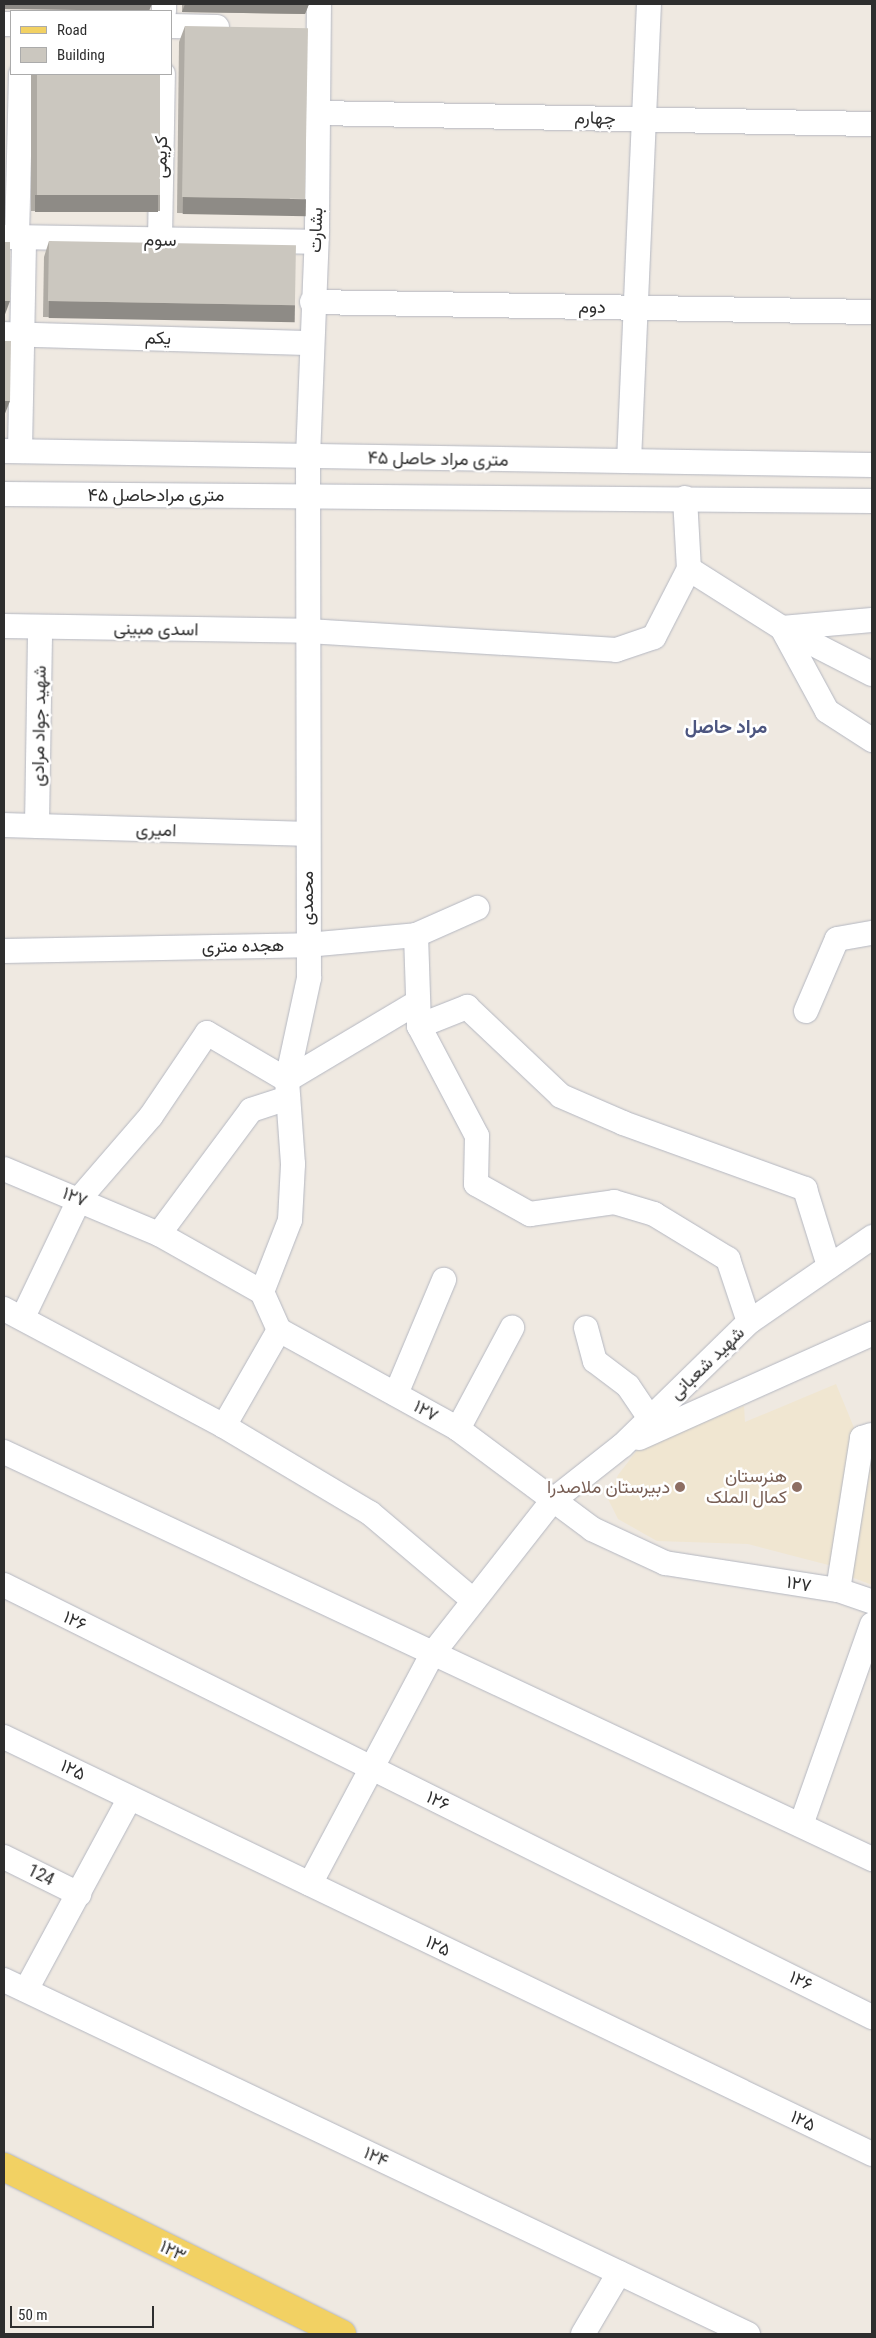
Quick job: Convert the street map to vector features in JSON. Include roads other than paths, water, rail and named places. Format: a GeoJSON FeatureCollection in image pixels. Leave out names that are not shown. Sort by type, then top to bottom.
{"type":"FeatureCollection","features":[{"type":"Feature","properties":{"kind":"main road","name":"۱۲۳"},"geometry":{"type":"LineString","coordinates":[[4,2167],[342,2334]]}},
{"type":"Feature","properties":{"kind":"street","name":"بشارت"},"geometry":{"type":"LineString","coordinates":[[308,496],[318,113],[310,30],[319,4]]}},
{"type":"Feature","properties":{"kind":"street"},"geometry":{"type":"LineString","coordinates":[[630,462],[650,4]]}},
{"type":"Feature","properties":{"kind":"street"},"geometry":{"type":"LineString","coordinates":[[172,26],[240,28]]}},
{"type":"Feature","properties":{"kind":"street"},"geometry":{"type":"LineString","coordinates":[[12,451],[15,238],[22,75]]}},
{"type":"Feature","properties":{"kind":"street","name":"کریمی"},"geometry":{"type":"LineString","coordinates":[[160,240],[163,75]]}},
{"type":"Feature","properties":{"kind":"street","name":"چهارم"},"geometry":{"type":"LineString","coordinates":[[318,113],[872,124]]}},
{"type":"Feature","properties":{"kind":"street","name":"سوم"},"geometry":{"type":"LineString","coordinates":[[15,238],[316,242]]}},
{"type":"Feature","properties":{"kind":"street","name":"دوم"},"geometry":{"type":"LineString","coordinates":[[312,302],[872,312]]}},
{"type":"Feature","properties":{"kind":"street","name":"یکم"},"geometry":{"type":"LineString","coordinates":[[13,334],[311,343]]}},
{"type":"Feature","properties":{"kind":"street","name":"۴۵ متری مراد حاصل"},"geometry":{"type":"LineString","coordinates":[[12,451],[872,465]]}},
{"type":"Feature","properties":{"kind":"street","name":"۴۵ متری مرادحاصل"},"geometry":{"type":"LineString","coordinates":[[4,494],[308,496]]}},
{"type":"Feature","properties":{"kind":"street","name":"۴۵ متری مراد حاصل"},"geometry":{"type":"LineString","coordinates":[[308,496],[872,501]]}},
{"type":"Feature","properties":{"kind":"street","name":"محمدی"},"geometry":{"type":"LineString","coordinates":[[262,1292],[290,1220],[293,1164],[288,1089],[309,978],[307,944],[308,496]]}},
{"type":"Feature","properties":{"kind":"street"},"geometry":{"type":"LineString","coordinates":[[685,498],[690,570],[782,628],[872,674]]}},
{"type":"Feature","properties":{"kind":"street","name":"اسدی مبینی"},"geometry":{"type":"LineString","coordinates":[[4,626],[308,631],[616,650],[654,637],[690,570]]}},
{"type":"Feature","properties":{"kind":"street"},"geometry":{"type":"LineString","coordinates":[[782,628],[872,620]]}},
{"type":"Feature","properties":{"kind":"street","name":"شهید جواد مرادی"},"geometry":{"type":"LineString","coordinates":[[38,826],[40,627]]}},
{"type":"Feature","properties":{"kind":"street"},"geometry":{"type":"LineString","coordinates":[[782,628],[827,711],[872,740]]}},
{"type":"Feature","properties":{"kind":"street","name":"امیری"},"geometry":{"type":"LineString","coordinates":[[4,825],[307,834]]}},
{"type":"Feature","properties":{"kind":"street","name":"هجده متری"},"geometry":{"type":"LineString","coordinates":[[4,952],[307,944],[416,935],[477,908]]}},
{"type":"Feature","properties":{"kind":"street"},"geometry":{"type":"LineString","coordinates":[[806,1011],[837,939],[872,932]]}},
{"type":"Feature","properties":{"kind":"street"},"geometry":{"type":"LineString","coordinates":[[416,935],[419,1026],[477,1136],[476,1184],[530,1214],[614,1202],[654,1214],[728,1259],[749,1322]]}},
{"type":"Feature","properties":{"kind":"street"},"geometry":{"type":"LineString","coordinates":[[159,1234],[250,1110],[288,1089],[418,1002]]}},
{"type":"Feature","properties":{"kind":"street"},"geometry":{"type":"LineString","coordinates":[[419,1026],[467,1007],[561,1096],[623,1123],[805,1189],[829,1266]]}},
{"type":"Feature","properties":{"kind":"street"},"geometry":{"type":"LineString","coordinates":[[288,1089],[207,1033],[152,1116],[80,1198],[13,1313],[224,1426],[370,1513],[473,1600]]}},
{"type":"Feature","properties":{"kind":"street","name":"۱۲۷"},"geometry":{"type":"LineString","coordinates":[[4,1169],[80,1198],[159,1234],[262,1292]]}},
{"type":"Feature","properties":{"kind":"street","name":"شهید شعبانی"},"geometry":{"type":"LineString","coordinates":[[310,1884],[370,1767],[433,1653],[552,1501],[623,1445],[749,1322],[872,1237]]}},
{"type":"Feature","properties":{"kind":"street"},"geometry":{"type":"LineString","coordinates":[[396,1394],[444,1280]]}},
{"type":"Feature","properties":{"kind":"street"},"geometry":{"type":"LineString","coordinates":[[224,1426],[279,1330],[262,1292]]}},
{"type":"Feature","properties":{"kind":"street"},"geometry":{"type":"LineString","coordinates":[[458,1429],[512,1328]]}},
{"type":"Feature","properties":{"kind":"street"},"geometry":{"type":"LineString","coordinates":[[586,1328],[595,1361],[628,1386],[650,1419]]}},
{"type":"Feature","properties":{"kind":"street","name":"۱۲۷"},"geometry":{"type":"LineString","coordinates":[[279,1330],[458,1429],[592,1529],[665,1563],[838,1590],[872,1602]]}},
{"type":"Feature","properties":{"kind":"street"},"geometry":{"type":"LineString","coordinates":[[623,1445],[872,1334]]}},
{"type":"Feature","properties":{"kind":"street"},"geometry":{"type":"LineString","coordinates":[[838,1590],[867,1437]]}},
{"type":"Feature","properties":{"kind":"street"},"geometry":{"type":"LineString","coordinates":[[4,1452],[872,1858]]}},
{"type":"Feature","properties":{"kind":"street","name":"۱۲۶"},"geometry":{"type":"LineString","coordinates":[[4,1585],[872,2017]]}},
{"type":"Feature","properties":{"kind":"street"},"geometry":{"type":"LineString","coordinates":[[801,1825],[872,1624]]}},
{"type":"Feature","properties":{"kind":"street","name":"۱۲۵"},"geometry":{"type":"LineString","coordinates":[[4,1737],[872,2154]]}},
{"type":"Feature","properties":{"kind":"street"},"geometry":{"type":"LineString","coordinates":[[26,1990],[130,1798]]}},
{"type":"Feature","properties":{"kind":"street","name":"124"},"geometry":{"type":"LineString","coordinates":[[4,1857],[79,1894]]}},
{"type":"Feature","properties":{"kind":"street","name":"۱۲۴"},"geometry":{"type":"LineString","coordinates":[[4,1980],[748,2334]]}},
{"type":"Feature","properties":{"kind":"street"},"geometry":{"type":"LineString","coordinates":[[583,2334],[619,2273]]}},
{"type":"Feature","properties":{"kind":"place","name":"دبیرستان ملاصدرا"},"geometry":{"type":"Point","coordinates":[680,1487]}},
{"type":"Feature","properties":{"kind":"place","name":"هنرستان کمال الملک"},"geometry":{"type":"Point","coordinates":[797,1487]}},
{"type":"Feature","properties":{"kind":"district","name":"مراد حاصل"},"geometry":{"type":"Point","coordinates":[726,727]}}]}
